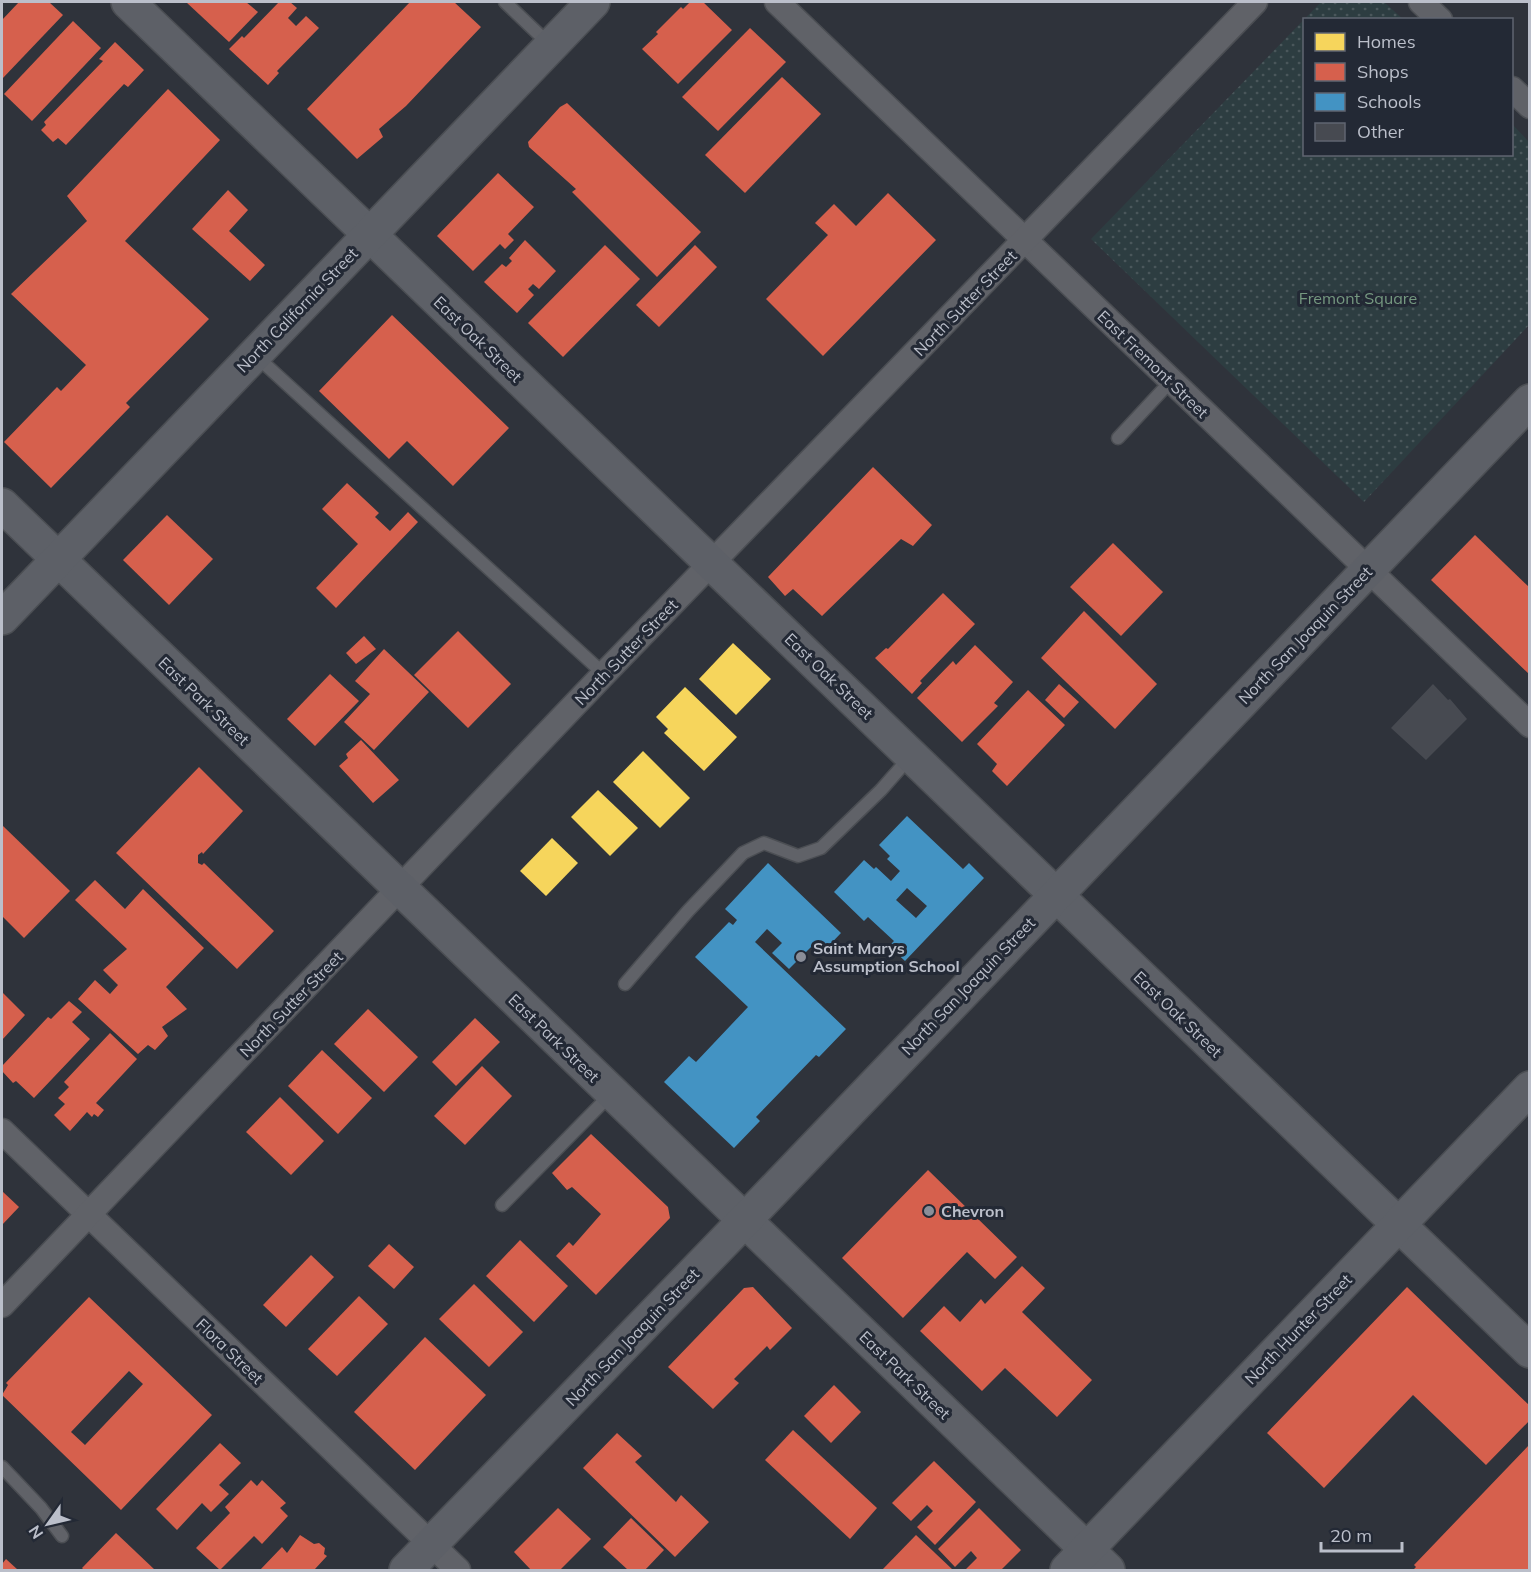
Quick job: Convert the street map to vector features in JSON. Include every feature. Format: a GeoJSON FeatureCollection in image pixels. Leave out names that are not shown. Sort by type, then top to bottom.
{"type":"FeatureCollection","features":[{"type":"Feature","properties":{"kind":"street","name":"East Oak Street"},"geometry":{"type":"LineString","coordinates":[[128,2],[1530,1351]]}},
{"type":"Feature","properties":{"kind":"street","name":"North California Street"},"geometry":{"type":"LineString","coordinates":[[2,618],[593,2]]}},
{"type":"Feature","properties":{"kind":"street","name":"East Fremont Street"},"geometry":{"type":"LineString","coordinates":[[777,2],[1530,725]]}},
{"type":"Feature","properties":{"kind":"street","name":"North Sutter Street"},"geometry":{"type":"LineString","coordinates":[[2,1305],[604,674],[1255,2]]}},
{"type":"Feature","properties":{"kind":"street"},"geometry":{"type":"LineString","coordinates":[[1421,2],[1438,18]]}},
{"type":"Feature","properties":{"kind":"street"},"geometry":{"type":"LineString","coordinates":[[1513,90],[1530,106]]}},
{"type":"Feature","properties":{"kind":"street","name":"North San Joaquin Street"},"geometry":{"type":"LineString","coordinates":[[406,1570],[1530,401]]}},
{"type":"Feature","properties":{"kind":"street","name":"East Park Street"},"geometry":{"type":"LineString","coordinates":[[2,505],[744,1221],[1087,1564]]}},
{"type":"Feature","properties":{"kind":"street","name":"North Hunter Street"},"geometry":{"type":"LineString","coordinates":[[1087,1564],[1398,1224],[1530,1088]]}},
{"type":"Feature","properties":{"kind":"street","name":"Flora Street"},"geometry":{"type":"LineString","coordinates":[[2,1131],[458,1570]]}},
{"type":"Feature","properties":{"kind":"lane"},"geometry":{"type":"LineString","coordinates":[[505,2],[551,46]]}},
{"type":"Feature","properties":{"kind":"lane"},"geometry":{"type":"LineString","coordinates":[[254,354],[604,674]]}},
{"type":"Feature","properties":{"kind":"lane"},"geometry":{"type":"LineString","coordinates":[[1118,438],[1171,381]]}},
{"type":"Feature","properties":{"kind":"lane"},"geometry":{"type":"LineString","coordinates":[[624,984],[743,853],[764,843],[798,856],[821,848],[881,790],[911,756]]}},
{"type":"Feature","properties":{"kind":"lane"},"geometry":{"type":"LineString","coordinates":[[502,1205],[611,1094]]}},
{"type":"Feature","properties":{"kind":"lane"},"geometry":{"type":"LineString","coordinates":[[2,1467],[41,1508],[62,1536]]}},
{"type":"Feature","properties":{"kind":"green space","name":"Fremont Square"},"geometry":{"type":"Polygon","coordinates":[[[1321,2],[1384,2],[1402,18],[1305,18],[1321,2]]]}},
{"type":"Feature","properties":{"kind":"green space","name":"Fremont Square"},"geometry":{"type":"Polygon","coordinates":[[[1303,21],[1303,156],[1513,156],[1513,125],[1529,142],[1529,325],[1364,502],[1091,239],[1303,21]]]}},
{"type":"Feature","properties":{"kind":"building: Homes"},"geometry":{"type":"Polygon","coordinates":[[[733,643],[771,679],[736,715],[699,679],[733,643]]]}},
{"type":"Feature","properties":{"kind":"building: Homes"},"geometry":{"type":"Polygon","coordinates":[[[685,687],[737,737],[704,771],[664,733],[668,729],[656,717],[685,687]]]}},
{"type":"Feature","properties":{"kind":"building: Homes"},"geometry":{"type":"Polygon","coordinates":[[[643,751],[690,798],[660,828],[613,782],[643,751]]]}},
{"type":"Feature","properties":{"kind":"building: Homes"},"geometry":{"type":"Polygon","coordinates":[[[598,790],[638,828],[610,856],[571,817],[598,790]]]}},
{"type":"Feature","properties":{"kind":"building: Homes"},"geometry":{"type":"Polygon","coordinates":[[[552,838],[578,863],[546,896],[520,871],[552,838]]]}},
{"type":"Feature","properties":{"kind":"building: Shops"},"geometry":{"type":"Polygon","coordinates":[[[19,2],[49,2],[63,15],[2,79],[2,20],[19,2]]]}},
{"type":"Feature","properties":{"kind":"building: Shops"},"geometry":{"type":"Polygon","coordinates":[[[186,2],[246,2],[258,12],[229,42],[186,2]]]}},
{"type":"Feature","properties":{"kind":"building: Shops"},"geometry":{"type":"Polygon","coordinates":[[[279,2],[290,2],[297,8],[288,18],[296,26],[306,16],[319,28],[277,71],[279,73],[268,85],[229,49],[242,36],[244,38],[279,2]]]}},
{"type":"Feature","properties":{"kind":"building: Shops"},"geometry":{"type":"Polygon","coordinates":[[[410,2],[454,2],[481,27],[406,106],[379,129],[383,137],[357,159],[307,109],[410,2]]]}},
{"type":"Feature","properties":{"kind":"building: Shops"},"geometry":{"type":"Polygon","coordinates":[[[690,2],[703,2],[732,30],[678,84],[642,49],[681,7],[683,9],[690,2]]]}},
{"type":"Feature","properties":{"kind":"building: Shops"},"geometry":{"type":"Polygon","coordinates":[[[73,21],[101,48],[32,121],[4,94],[73,21]]]}},
{"type":"Feature","properties":{"kind":"building: Shops"},"geometry":{"type":"Polygon","coordinates":[[[750,28],[786,62],[718,131],[682,97],[750,28]]]}},
{"type":"Feature","properties":{"kind":"building: Shops"},"geometry":{"type":"Polygon","coordinates":[[[115,42],[144,70],[128,87],[124,84],[66,145],[58,138],[53,142],[41,130],[46,125],[44,122],[103,61],[99,59],[115,42]]]}},
{"type":"Feature","properties":{"kind":"building: Shops"},"geometry":{"type":"Polygon","coordinates":[[[782,77],[821,114],[745,193],[705,155],[782,77]]]}},
{"type":"Feature","properties":{"kind":"building: Shops"},"geometry":{"type":"Polygon","coordinates":[[[168,89],[220,140],[125,241],[209,319],[126,403],[130,407],[51,488],[4,442],[57,387],[61,391],[86,365],[11,294],[87,221],[67,196],[168,89]]]}},
{"type":"Feature","properties":{"kind":"building: Shops"},"geometry":{"type":"Polygon","coordinates":[[[567,103],[701,232],[657,277],[572,192],[576,189],[529,147],[528,142],[560,107],[567,103]]]}},
{"type":"Feature","properties":{"kind":"building: Shops"},"geometry":{"type":"Polygon","coordinates":[[[498,173],[534,207],[508,234],[514,240],[505,249],[500,244],[473,271],[437,236],[498,173]]]}},
{"type":"Feature","properties":{"kind":"building: Shops"},"geometry":{"type":"Polygon","coordinates":[[[228,190],[248,210],[229,231],[265,265],[250,281],[192,229],[228,190]]]}},
{"type":"Feature","properties":{"kind":"building: Shops"},"geometry":{"type":"Polygon","coordinates":[[[888,193],[936,240],[823,356],[766,299],[828,235],[815,223],[834,204],[856,226],[888,193]]]}},
{"type":"Feature","properties":{"kind":"building: Shops"},"geometry":{"type":"Polygon","coordinates":[[[525,240],[556,271],[539,289],[533,284],[528,289],[534,295],[517,313],[484,282],[502,264],[506,267],[512,261],[509,258],[525,240]]]}},
{"type":"Feature","properties":{"kind":"building: Shops"},"geometry":{"type":"Polygon","coordinates":[[[605,245],[640,279],[563,357],[528,323],[605,245]]]}},
{"type":"Feature","properties":{"kind":"building: Shops"},"geometry":{"type":"Polygon","coordinates":[[[695,245],[717,267],[659,327],[636,305],[695,245]]]}},
{"type":"Feature","properties":{"kind":"building: Shops"},"geometry":{"type":"Polygon","coordinates":[[[392,315],[509,428],[453,486],[407,441],[389,459],[319,391],[392,315]]]}},
{"type":"Feature","properties":{"kind":"building: Shops"},"geometry":{"type":"Polygon","coordinates":[[[873,467],[932,525],[913,546],[901,539],[822,616],[793,589],[785,596],[768,577],[873,467]]]}},
{"type":"Feature","properties":{"kind":"building: Shops"},"geometry":{"type":"Polygon","coordinates":[[[347,483],[379,513],[375,517],[390,531],[408,512],[418,522],[336,608],[316,588],[358,544],[322,509],[347,483]]]}},
{"type":"Feature","properties":{"kind":"building: Shops"},"geometry":{"type":"Polygon","coordinates":[[[167,515],[213,559],[169,605],[123,560],[167,515]]]}},
{"type":"Feature","properties":{"kind":"building: Shops"},"geometry":{"type":"Polygon","coordinates":[[[1475,535],[1530,588],[1530,675],[1431,580],[1475,535]]]}},
{"type":"Feature","properties":{"kind":"building: Shops"},"geometry":{"type":"Polygon","coordinates":[[[1113,543],[1163,592],[1121,636],[1070,587],[1113,543]]]}},
{"type":"Feature","properties":{"kind":"building: Shops"},"geometry":{"type":"Polygon","coordinates":[[[943,593],[975,624],[920,681],[922,683],[912,694],[875,658],[886,648],[888,649],[943,593]]]}},
{"type":"Feature","properties":{"kind":"building: Shops"},"geometry":{"type":"Polygon","coordinates":[[[1084,611],[1157,684],[1115,729],[1041,658],[1084,611]]]}},
{"type":"Feature","properties":{"kind":"building: Shops"},"geometry":{"type":"Polygon","coordinates":[[[458,631],[511,684],[468,728],[414,675],[458,631]]]}},
{"type":"Feature","properties":{"kind":"building: Shops"},"geometry":{"type":"Polygon","coordinates":[[[364,636],[376,649],[356,664],[346,653],[364,636]]]}},
{"type":"Feature","properties":{"kind":"building: Shops"},"geometry":{"type":"Polygon","coordinates":[[[975,645],[1013,682],[994,703],[998,706],[962,742],[917,698],[953,661],[956,665],[975,645]]]}},
{"type":"Feature","properties":{"kind":"building: Shops"},"geometry":{"type":"Polygon","coordinates":[[[384,649],[429,692],[374,750],[344,722],[370,694],[355,681],[384,649]]]}},
{"type":"Feature","properties":{"kind":"building: Shops"},"geometry":{"type":"Polygon","coordinates":[[[330,674],[359,701],[315,746],[287,719],[330,674]]]}},
{"type":"Feature","properties":{"kind":"building: Shops"},"geometry":{"type":"Polygon","coordinates":[[[1059,684],[1079,702],[1064,718],[1045,700],[1059,684]]]}},
{"type":"Feature","properties":{"kind":"building: Shops"},"geometry":{"type":"Polygon","coordinates":[[[1028,690],[1065,725],[1007,786],[992,771],[997,764],[977,744],[1028,690]]]}},
{"type":"Feature","properties":{"kind":"building: Shops"},"geometry":{"type":"Polygon","coordinates":[[[361,740],[399,780],[373,803],[339,766],[348,758],[346,754],[361,740]]]}},
{"type":"Feature","properties":{"kind":"building: Shops"},"geometry":{"type":"Polygon","coordinates":[[[199,767],[243,811],[203,854],[202,852],[198,855],[198,863],[202,865],[204,863],[274,931],[237,969],[116,853],[199,767]]]}},
{"type":"Feature","properties":{"kind":"building: Shops"},"geometry":{"type":"Polygon","coordinates":[[[2,825],[70,891],[24,938],[2,916],[2,825]]]}},
{"type":"Feature","properties":{"kind":"building: Shops"},"geometry":{"type":"Polygon","coordinates":[[[95,880],[125,909],[143,889],[204,948],[166,987],[187,1009],[162,1027],[168,1036],[155,1050],[148,1045],[138,1054],[78,999],[95,980],[110,994],[118,985],[103,970],[127,949],[75,900],[95,880]]]}},
{"type":"Feature","properties":{"kind":"building: Shops"},"geometry":{"type":"Polygon","coordinates":[[[2,992],[25,1015],[2,1040],[2,992]]]}},
{"type":"Feature","properties":{"kind":"building: Shops"},"geometry":{"type":"Polygon","coordinates":[[[69,1001],[82,1012],[72,1022],[90,1039],[34,1098],[16,1081],[13,1083],[2,1071],[2,1066],[48,1017],[51,1019],[69,1001]]]}},
{"type":"Feature","properties":{"kind":"building: Shops"},"geometry":{"type":"Polygon","coordinates":[[[368,1009],[418,1057],[384,1092],[334,1044],[368,1009]]]}},
{"type":"Feature","properties":{"kind":"building: Shops"},"geometry":{"type":"Polygon","coordinates":[[[475,1018],[500,1042],[456,1086],[432,1062],[475,1018]]]}},
{"type":"Feature","properties":{"kind":"building: Shops"},"geometry":{"type":"Polygon","coordinates":[[[110,1033],[137,1059],[96,1103],[104,1110],[98,1117],[94,1114],[92,1117],[87,1112],[70,1131],[54,1115],[65,1104],[58,1098],[69,1087],[64,1082],[110,1033]]]}},
{"type":"Feature","properties":{"kind":"building: Shops"},"geometry":{"type":"Polygon","coordinates":[[[322,1050],[372,1098],[338,1134],[288,1086],[322,1050]]]}},
{"type":"Feature","properties":{"kind":"building: Shops"},"geometry":{"type":"Polygon","coordinates":[[[482,1066],[512,1096],[465,1145],[434,1116],[482,1066]]]}},
{"type":"Feature","properties":{"kind":"building: Shops"},"geometry":{"type":"Polygon","coordinates":[[[280,1097],[324,1141],[291,1175],[246,1132],[280,1097]]]}},
{"type":"Feature","properties":{"kind":"building: Shops"},"geometry":{"type":"Polygon","coordinates":[[[591,1134],[668,1207],[670,1218],[596,1295],[556,1256],[569,1242],[573,1246],[601,1214],[572,1187],[567,1190],[552,1173],[591,1134]]]}},
{"type":"Feature","properties":{"kind":"building: Shops","name":"Chevron"},"geometry":{"type":"Polygon","coordinates":[[[928,1170],[1017,1257],[995,1279],[967,1252],[903,1318],[842,1258],[928,1170]]]}},
{"type":"Feature","properties":{"kind":"building: Shops"},"geometry":{"type":"Polygon","coordinates":[[[2,1191],[19,1207],[2,1225],[2,1191]]]}},
{"type":"Feature","properties":{"kind":"building: Shops"},"geometry":{"type":"Polygon","coordinates":[[[520,1240],[568,1286],[534,1322],[486,1276],[520,1240]]]}},
{"type":"Feature","properties":{"kind":"building: Shops"},"geometry":{"type":"Polygon","coordinates":[[[389,1244],[414,1267],[394,1289],[368,1266],[389,1244]]]}},
{"type":"Feature","properties":{"kind":"building: Shops"},"geometry":{"type":"Polygon","coordinates":[[[311,1255],[334,1277],[286,1327],[263,1305],[311,1255]]]}},
{"type":"Feature","properties":{"kind":"building: Shops"},"geometry":{"type":"Polygon","coordinates":[[[1022,1266],[1045,1288],[1022,1312],[1092,1380],[1057,1417],[1005,1368],[982,1391],[920,1331],[944,1306],[960,1322],[981,1299],[985,1304],[1022,1266]]]}},
{"type":"Feature","properties":{"kind":"building: Shops"},"geometry":{"type":"Polygon","coordinates":[[[474,1284],[523,1332],[489,1367],[439,1319],[474,1284]]]}},
{"type":"Feature","properties":{"kind":"building: Shops"},"geometry":{"type":"Polygon","coordinates":[[[753,1287],[792,1328],[770,1350],[767,1346],[734,1379],[739,1383],[713,1409],[668,1367],[744,1288],[753,1287]]]}},
{"type":"Feature","properties":{"kind":"building: Shops"},"geometry":{"type":"Polygon","coordinates":[[[1407,1287],[1530,1406],[1530,1420],[1486,1465],[1413,1395],[1324,1488],[1267,1433],[1407,1287]]]}},
{"type":"Feature","properties":{"kind":"building: Shops"},"geometry":{"type":"Polygon","coordinates":[[[359,1296],[388,1324],[337,1376],[308,1349],[359,1296]]]}},
{"type":"Feature","properties":{"kind":"building: Shops"},"geometry":{"type":"Polygon","coordinates":[[[89,1297],[212,1415],[121,1510],[2,1395],[8,1385],[6,1383],[89,1297]],[[129,1371],[71,1432],[85,1445],[143,1384],[129,1371]]]}},
{"type":"Feature","properties":{"kind":"building: Shops"},"geometry":{"type":"Polygon","coordinates":[[[425,1337],[486,1395],[415,1470],[354,1412],[425,1337]]]}},
{"type":"Feature","properties":{"kind":"building: Shops"},"geometry":{"type":"Polygon","coordinates":[[[834,1385],[861,1412],[831,1443],[804,1416],[834,1385]]]}},
{"type":"Feature","properties":{"kind":"building: Shops"},"geometry":{"type":"Polygon","coordinates":[[[793,1430],[877,1508],[850,1539],[765,1460],[793,1430]]]}},
{"type":"Feature","properties":{"kind":"building: Shops"},"geometry":{"type":"Polygon","coordinates":[[[617,1433],[642,1456],[635,1462],[676,1502],[681,1495],[709,1522],[675,1557],[583,1468],[617,1433]]]}},
{"type":"Feature","properties":{"kind":"building: Shops"},"geometry":{"type":"Polygon","coordinates":[[[220,1443],[241,1463],[219,1485],[229,1494],[211,1512],[202,1503],[177,1530],[156,1509],[220,1443]]]}},
{"type":"Feature","properties":{"kind":"building: Shops"},"geometry":{"type":"Polygon","coordinates":[[[1530,1444],[1530,1570],[1413,1570],[1416,1567],[1414,1565],[1530,1444]]]}},
{"type":"Feature","properties":{"kind":"building: Shops"},"geometry":{"type":"Polygon","coordinates":[[[934,1461],[976,1502],[935,1545],[917,1527],[933,1511],[927,1505],[911,1521],[892,1503],[934,1461]]]}},
{"type":"Feature","properties":{"kind":"building: Shops"},"geometry":{"type":"Polygon","coordinates":[[[251,1480],[257,1486],[262,1480],[286,1503],[280,1508],[288,1516],[262,1544],[254,1536],[220,1570],[196,1548],[230,1513],[225,1507],[251,1480]]]}},
{"type":"Feature","properties":{"kind":"building: Shops"},"geometry":{"type":"Polygon","coordinates":[[[558,1508],[591,1539],[560,1570],[531,1570],[514,1552],[558,1508]]]}},
{"type":"Feature","properties":{"kind":"building: Shops"},"geometry":{"type":"Polygon","coordinates":[[[979,1508],[1021,1550],[1001,1570],[965,1570],[977,1558],[971,1551],[955,1567],[938,1549],[979,1508]]]}},
{"type":"Feature","properties":{"kind":"building: Shops"},"geometry":{"type":"Polygon","coordinates":[[[631,1518],[664,1550],[645,1570],[628,1570],[603,1547],[631,1518]]]}},
{"type":"Feature","properties":{"kind":"building: Shops"},"geometry":{"type":"Polygon","coordinates":[[[116,1533],[155,1570],[84,1570],[82,1568],[116,1533]]]}},
{"type":"Feature","properties":{"kind":"building: Shops"},"geometry":{"type":"Polygon","coordinates":[[[300,1535],[325,1548],[324,1554],[327,1556],[315,1569],[317,1570],[260,1570],[282,1547],[287,1553],[300,1535]]]}},
{"type":"Feature","properties":{"kind":"building: Shops"},"geometry":{"type":"Polygon","coordinates":[[[916,1535],[953,1570],[882,1570],[916,1535]]]}},
{"type":"Feature","properties":{"kind":"building: Shops"},"geometry":{"type":"Polygon","coordinates":[[[6,1559],[18,1570],[2,1570],[2,1564],[6,1559]]]}},
{"type":"Feature","properties":{"kind":"building: Schools"},"geometry":{"type":"Polygon","coordinates":[[[907,816],[963,869],[969,863],[984,878],[905,961],[889,946],[894,941],[868,917],[864,921],[834,892],[864,860],[874,869],[876,867],[891,881],[900,871],[887,859],[890,856],[879,845],[907,816]],[[907,888],[896,900],[916,918],[927,906],[907,888]]]}},
{"type":"Feature","properties":{"kind":"building: Schools"},"geometry":{"type":"Polygon","coordinates":[[[768,863],[841,933],[820,955],[811,947],[789,969],[772,953],[782,943],[767,929],[755,942],[846,1029],[819,1057],[816,1055],[756,1117],[760,1121],[734,1148],[664,1082],[689,1056],[696,1062],[748,1007],[695,957],[729,922],[733,925],[737,920],[725,909],[768,863]]]}},
{"type":"Feature","properties":{"kind":"building: Other"},"geometry":{"type":"Polygon","coordinates":[[[1433,684],[1467,719],[1426,760],[1391,728],[1433,684]]]}},
{"type":"Feature","properties":{"kind":"place","name":"Saint Marys Assumption School"},"geometry":{"type":"Point","coordinates":[801,957]}},
{"type":"Feature","properties":{"kind":"place","name":"Chevron"},"geometry":{"type":"Point","coordinates":[929,1211]}}]}
